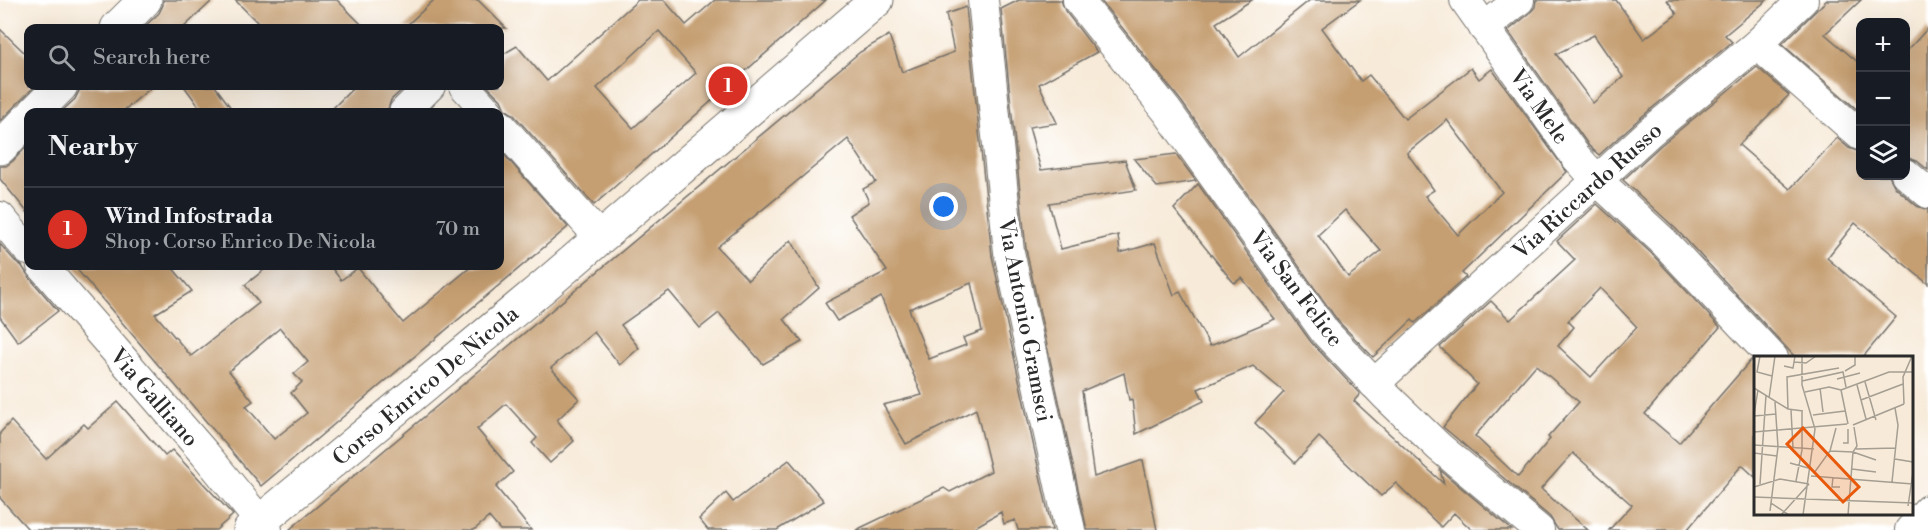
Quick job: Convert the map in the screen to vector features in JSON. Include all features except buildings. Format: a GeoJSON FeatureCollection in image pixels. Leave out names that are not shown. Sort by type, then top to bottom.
{"type":"FeatureCollection","features":[{"type":"Feature","properties":{"kind":"street"},"geometry":{"type":"LineString","coordinates":[[121,24],[145,0]]}},
{"type":"Feature","properties":{"kind":"street","name":"Corso Enrico De Nicola"},"geometry":{"type":"LineString","coordinates":[[259,527],[877,0]]}},
{"type":"Feature","properties":{"kind":"street","name":"Via Antonio Gramsci"},"geometry":{"type":"LineString","coordinates":[[983,0],[1009,252],[1070,530]]}},
{"type":"Feature","properties":{"kind":"street","name":"Via Mele"},"geometry":{"type":"LineString","coordinates":[[1465,0],[1576,157],[1598,181],[1664,241],[1772,356]]}},
{"type":"Feature","properties":{"kind":"street"},"geometry":{"type":"LineString","coordinates":[[1484,28],[1519,0]]}},
{"type":"Feature","properties":{"kind":"street","name":"Via Riccardo Russo"},"geometry":{"type":"LineString","coordinates":[[1374,384],[1650,132],[1757,44],[1803,0]]}},
{"type":"Feature","properties":{"kind":"street","name":"Via San Felice"},"geometry":{"type":"LineString","coordinates":[[1092,5],[1325,332],[1374,384],[1439,447],[1539,530]]}},
{"type":"Feature","properties":{"kind":"street"},"geometry":{"type":"LineString","coordinates":[[1757,44],[1856,131]]}},
{"type":"Feature","properties":{"kind":"street"},"geometry":{"type":"LineString","coordinates":[[39,108],[57,90]]}},
{"type":"Feature","properties":{"kind":"street"},"geometry":{"type":"LineString","coordinates":[[408,108],[426,90]]}},
{"type":"Feature","properties":{"kind":"street"},"geometry":{"type":"LineString","coordinates":[[468,90],[484,108]]}},
{"type":"Feature","properties":{"kind":"street"},"geometry":{"type":"LineString","coordinates":[[0,148],[24,123]]}},
{"type":"Feature","properties":{"kind":"street"},"geometry":{"type":"LineString","coordinates":[[504,130],[600,238]]}},
{"type":"Feature","properties":{"kind":"street"},"geometry":{"type":"LineString","coordinates":[[1910,178],[1928,194]]}},
{"type":"Feature","properties":{"kind":"street"},"geometry":{"type":"LineString","coordinates":[[0,217],[24,245]]}},
{"type":"Feature","properties":{"kind":"street","name":"Via Galliano"},"geometry":{"type":"LineString","coordinates":[[45,270],[205,454],[259,527]]}},
{"type":"Feature","properties":{"kind":"street"},"geometry":{"type":"LineString","coordinates":[[1910,530],[1928,510],[1913,497]]}},
{"type":"Feature","properties":{"kind":"place","name":"Wind Infostrada"},"geometry":{"type":"Point","coordinates":[728,86]}}]}
